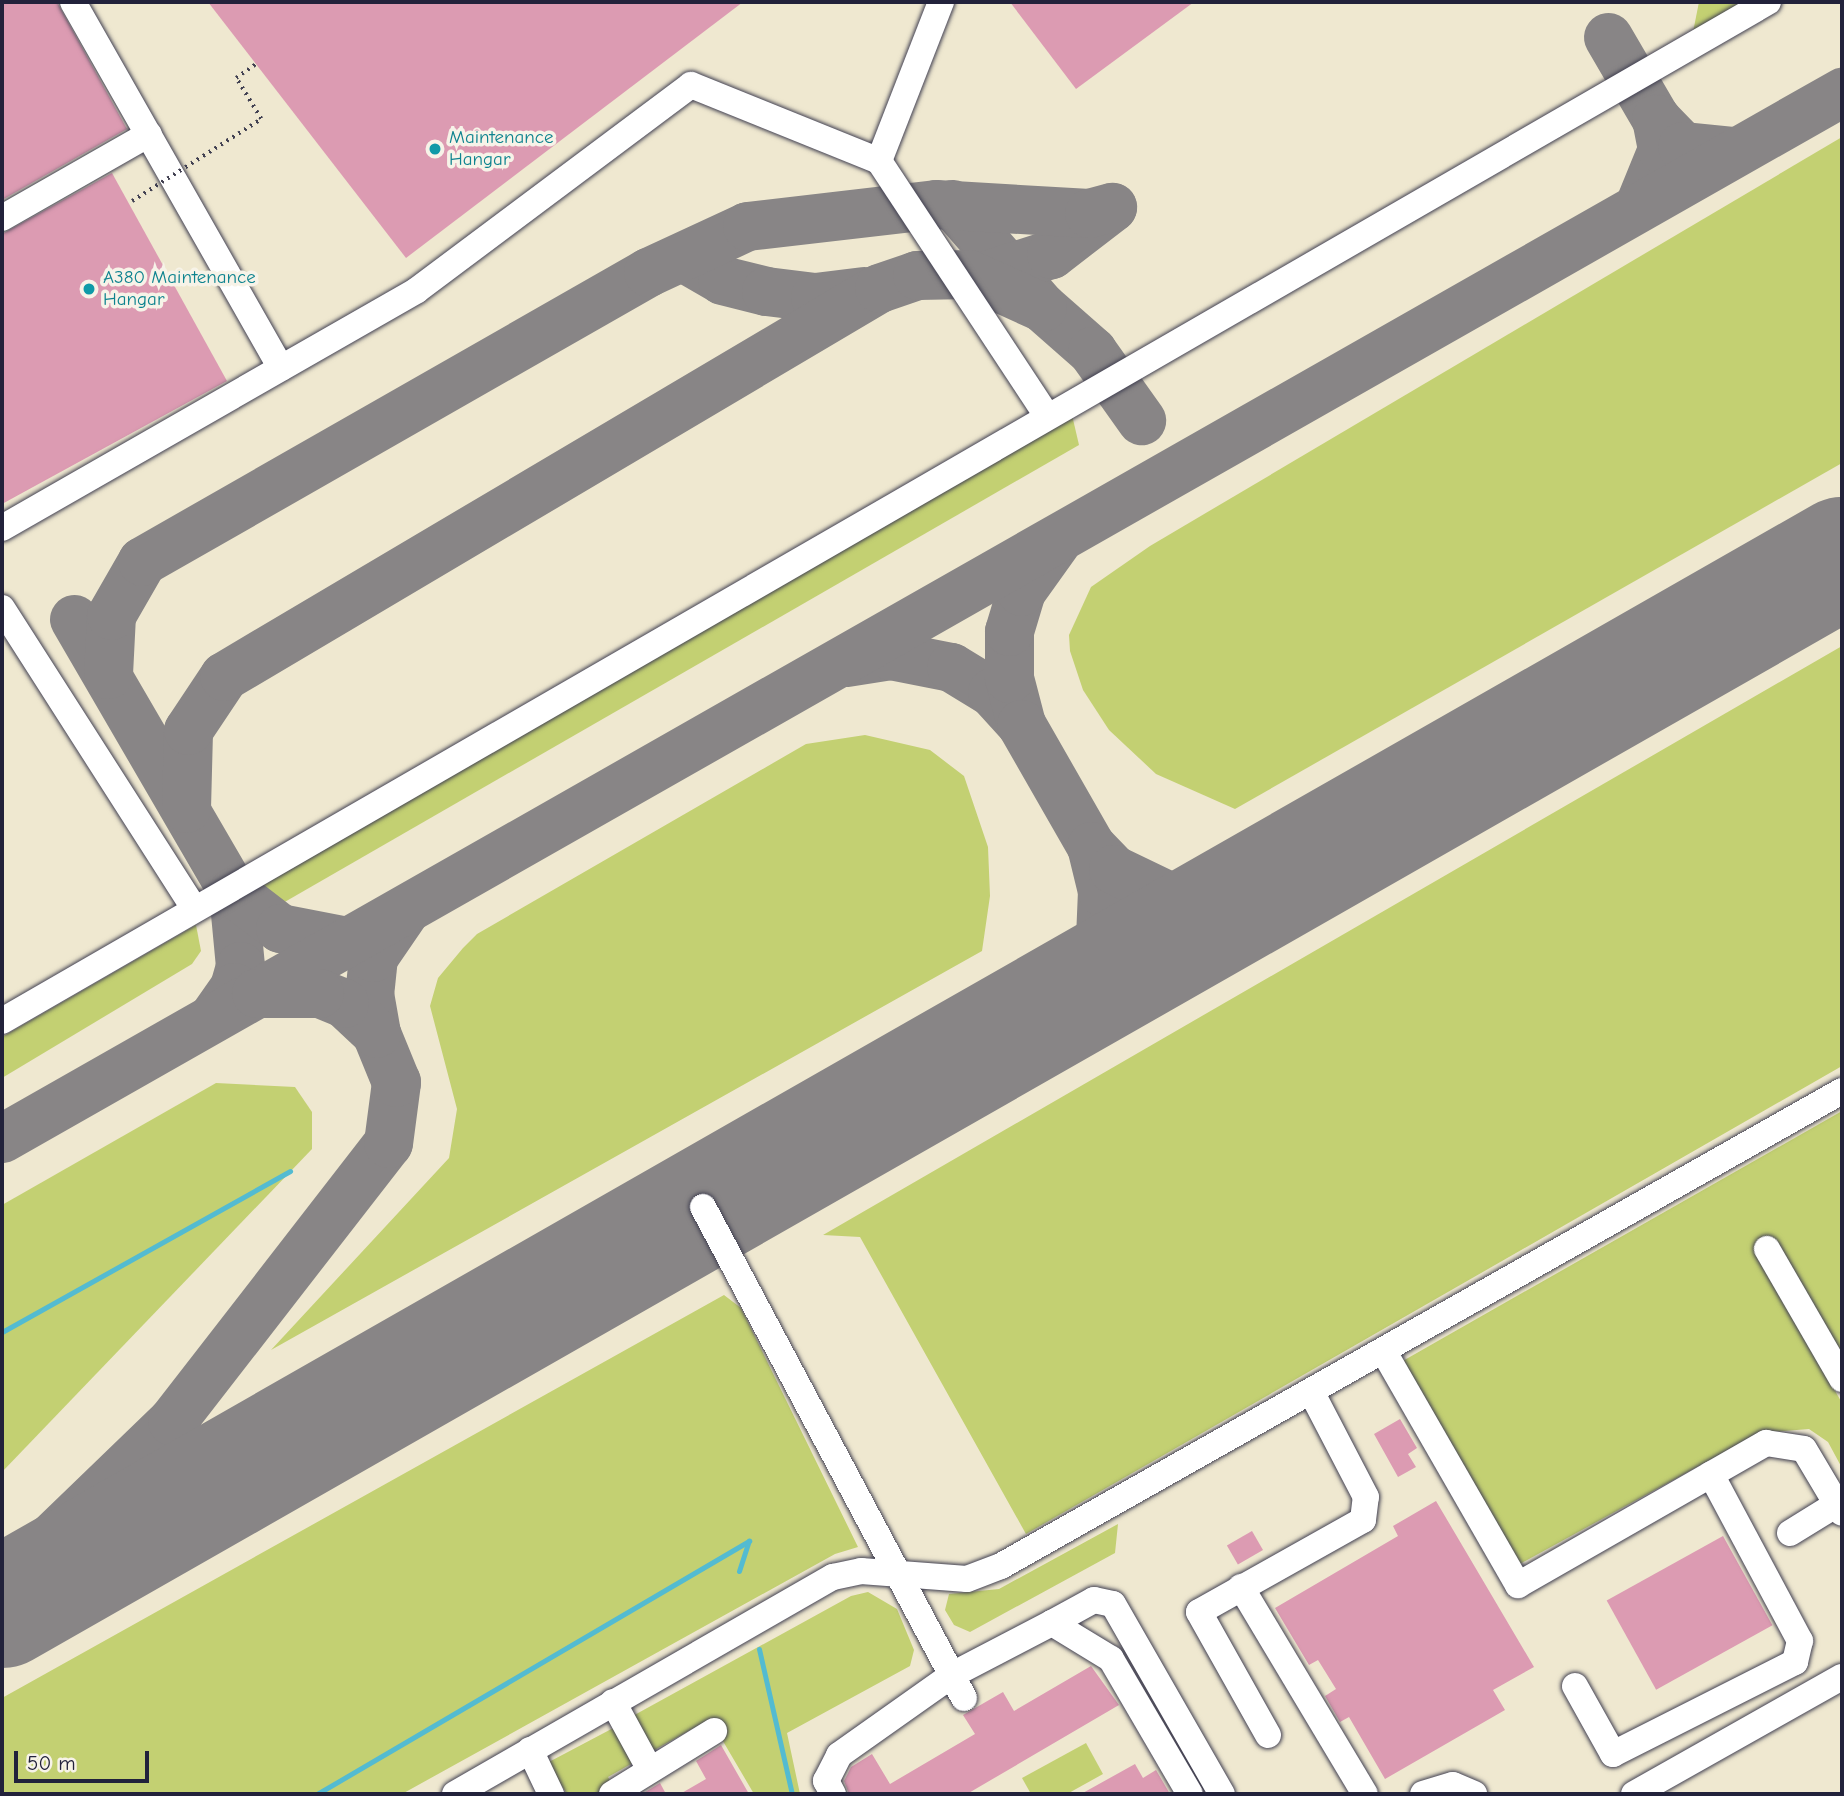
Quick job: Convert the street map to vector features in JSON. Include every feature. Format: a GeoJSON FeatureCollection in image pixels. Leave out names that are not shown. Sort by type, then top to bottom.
{"type":"FeatureCollection","features":[{"type":"Feature","properties":{"kind":"lane"},"geometry":{"type":"LineString","coordinates":[[73,2],[281,368]]}},
{"type":"Feature","properties":{"kind":"lane"},"geometry":{"type":"LineString","coordinates":[[879,161],[941,2]]}},
{"type":"Feature","properties":{"kind":"lane"},"geometry":{"type":"LineString","coordinates":[[2,1021],[193,907],[1046,414],[1768,2]]}},
{"type":"Feature","properties":{"kind":"lane"},"geometry":{"type":"LineString","coordinates":[[2,528],[417,290],[691,85],[879,161],[1046,414]]}},
{"type":"Feature","properties":{"kind":"lane"},"geometry":{"type":"LineString","coordinates":[[2,218],[149,134]]}},
{"type":"Feature","properties":{"kind":"lane"},"geometry":{"type":"LineString","coordinates":[[2,608],[193,907]]}},
{"type":"Feature","properties":{"kind":"lane"},"geometry":{"type":"LineString","coordinates":[[455,1794],[834,1577],[898,1574],[967,1579],[1002,1566],[1313,1395],[1842,1091]]}},
{"type":"Feature","properties":{"kind":"lane"},"geometry":{"type":"LineString","coordinates":[[703,1207],[958,1687]]}},
{"type":"Feature","properties":{"kind":"lane"},"geometry":{"type":"LineString","coordinates":[[1767,1249],[1842,1379]]}},
{"type":"Feature","properties":{"kind":"lane"},"geometry":{"type":"LineString","coordinates":[[1384,1352],[1518,1585],[1711,1474],[1779,1441],[1815,1459],[1840,1508],[1790,1533]]}},
{"type":"Feature","properties":{"kind":"lane"},"geometry":{"type":"LineString","coordinates":[[1268,1735],[1199,1620],[1205,1605],[1363,1520],[1366,1497],[1313,1395]]}},
{"type":"Feature","properties":{"kind":"lane"},"geometry":{"type":"LineString","coordinates":[[1575,1686],[1613,1755],[1796,1662],[1800,1641],[1711,1474]]}},
{"type":"Feature","properties":{"kind":"lane"},"geometry":{"type":"LineString","coordinates":[[1241,1587],[1364,1794]]}},
{"type":"Feature","properties":{"kind":"lane"},"geometry":{"type":"LineString","coordinates":[[834,1794],[826,1781],[839,1755],[958,1687],[1052,1623],[1094,1600],[1113,1604],[1222,1794]]}},
{"type":"Feature","properties":{"kind":"lane"},"geometry":{"type":"LineString","coordinates":[[1052,1623],[1111,1659],[1190,1794]]}},
{"type":"Feature","properties":{"kind":"lane"},"geometry":{"type":"LineString","coordinates":[[1634,1794],[1842,1677]]}},
{"type":"Feature","properties":{"kind":"lane"},"geometry":{"type":"LineString","coordinates":[[613,1702],[650,1770]]}},
{"type":"Feature","properties":{"kind":"lane"},"geometry":{"type":"LineString","coordinates":[[612,1794],[714,1731]]}},
{"type":"Feature","properties":{"kind":"lane"},"geometry":{"type":"LineString","coordinates":[[530,1750],[551,1794]]}},
{"type":"Feature","properties":{"kind":"lane"},"geometry":{"type":"LineString","coordinates":[[1423,1794],[1452,1785],[1474,1794]]}},
{"type":"Feature","properties":{"kind":"path"},"geometry":{"type":"LineString","coordinates":[[131,201],[261,119],[236,78],[256,64]]}},
{"type":"Feature","properties":{"kind":"green space"},"geometry":{"type":"Polygon","coordinates":[[[1699,2],[1754,2],[1692,37],[1699,2]]]}},
{"type":"Feature","properties":{"kind":"green space"},"geometry":{"type":"Polygon","coordinates":[[[1842,137],[1842,463],[1235,809],[1156,774],[1109,730],[1083,690],[1070,651],[1069,635],[1091,587],[1150,546],[1842,137]]]}},
{"type":"Feature","properties":{"kind":"green space"},"geometry":{"type":"Polygon","coordinates":[[[1072,415],[1079,445],[276,907],[253,891],[1072,415]]]}},
{"type":"Feature","properties":{"kind":"green space"},"geometry":{"type":"Polygon","coordinates":[[[1842,646],[1842,1066],[1026,1534],[860,1237],[823,1235],[1842,646]]]}},
{"type":"Feature","properties":{"kind":"green space"},"geometry":{"type":"Polygon","coordinates":[[[865,735],[930,750],[964,776],[988,847],[990,896],[982,951],[271,1350],[449,1158],[457,1109],[430,1006],[438,978],[463,948],[477,934],[806,744],[865,735]]]}},
{"type":"Feature","properties":{"kind":"green space"},"geometry":{"type":"Polygon","coordinates":[[[196,925],[201,951],[192,964],[2,1078],[2,1037],[196,925]]]}},
{"type":"Feature","properties":{"kind":"green space"},"geometry":{"type":"Polygon","coordinates":[[[216,1083],[295,1087],[312,1112],[312,1149],[2,1472],[2,1205],[216,1083]]]}},
{"type":"Feature","properties":{"kind":"green space"},"geometry":{"type":"Polygon","coordinates":[[[1842,1111],[1842,1361],[1756,1251],[1842,1403],[1842,1468],[1828,1442],[1809,1429],[1759,1433],[1518,1565],[1401,1362],[1842,1111]]]}},
{"type":"Feature","properties":{"kind":"green space"},"geometry":{"type":"Polygon","coordinates":[[[724,1295],[741,1308],[858,1547],[835,1554],[402,1794],[2,1794],[2,1698],[724,1295]]]}},
{"type":"Feature","properties":{"kind":"green space"},"geometry":{"type":"Polygon","coordinates":[[[1118,1524],[1115,1553],[970,1632],[954,1625],[945,1610],[949,1594],[999,1589],[1118,1524]]]}},
{"type":"Feature","properties":{"kind":"green space"},"geometry":{"type":"Polygon","coordinates":[[[868,1592],[897,1609],[914,1650],[910,1666],[787,1733],[800,1794],[754,1794],[710,1719],[649,1753],[629,1718],[851,1596],[868,1592]]]}},
{"type":"Feature","properties":{"kind":"green space"},"geometry":{"type":"Polygon","coordinates":[[[619,1725],[638,1760],[608,1777],[618,1794],[567,1794],[547,1763],[619,1725]]]}},
{"type":"Feature","properties":{"kind":"green space"},"geometry":{"type":"Polygon","coordinates":[[[1086,1743],[1103,1774],[1067,1794],[1031,1794],[1022,1778],[1086,1743]]]}},
{"type":"Feature","properties":{"kind":"building"},"geometry":{"type":"Polygon","coordinates":[[[2,2],[57,2],[127,129],[2,200],[2,2]]]}},
{"type":"Feature","properties":{"kind":"building","name":"Maintenance Hangar"},"geometry":{"type":"Polygon","coordinates":[[[208,2],[743,2],[406,258],[208,2]]]}},
{"type":"Feature","properties":{"kind":"building"},"geometry":{"type":"Polygon","coordinates":[[[1010,2],[1194,2],[1076,89],[1010,2]]]}},
{"type":"Feature","properties":{"kind":"building","name":"A380 Maintenance Hangar"},"geometry":{"type":"Polygon","coordinates":[[[112,173],[227,381],[2,504],[2,234],[112,173]]]}},
{"type":"Feature","properties":{"kind":"building"},"geometry":{"type":"Polygon","coordinates":[[[1400,1419],[1417,1448],[1408,1454],[1416,1467],[1398,1477],[1374,1434],[1400,1419]]]}},
{"type":"Feature","properties":{"kind":"building"},"geometry":{"type":"Polygon","coordinates":[[[1436,1501],[1534,1667],[1493,1690],[1505,1710],[1385,1779],[1349,1717],[1340,1722],[1325,1696],[1336,1689],[1318,1660],[1309,1665],[1275,1608],[1398,1536],[1393,1526],[1436,1501]]]}},
{"type":"Feature","properties":{"kind":"building"},"geometry":{"type":"Polygon","coordinates":[[[1252,1531],[1263,1550],[1238,1565],[1227,1546],[1252,1531]]]}},
{"type":"Feature","properties":{"kind":"building"},"geometry":{"type":"Polygon","coordinates":[[[1723,1536],[1772,1625],[1656,1690],[1607,1600],[1723,1536]]]}},
{"type":"Feature","properties":{"kind":"building"},"geometry":{"type":"Polygon","coordinates":[[[1091,1666],[1119,1705],[967,1794],[849,1794],[844,1781],[851,1767],[872,1754],[890,1784],[975,1734],[963,1715],[1003,1692],[1014,1711],[1091,1666]]]}},
{"type":"Feature","properties":{"kind":"building"},"geometry":{"type":"Polygon","coordinates":[[[721,1745],[749,1794],[680,1794],[706,1779],[696,1761],[721,1745]]]}},
{"type":"Feature","properties":{"kind":"building"},"geometry":{"type":"Polygon","coordinates":[[[1135,1764],[1143,1778],[1156,1770],[1170,1794],[1081,1794],[1135,1764]]]}},
{"type":"Feature","properties":{"kind":"building"},"geometry":{"type":"Polygon","coordinates":[[[660,1783],[666,1794],[642,1794],[660,1783]]]}},
{"type":"Feature","properties":{"kind":"waterway"},"geometry":{"type":"LineString","coordinates":[[2,1332],[290,1171]]}},
{"type":"Feature","properties":{"kind":"waterway"},"geometry":{"type":"LineString","coordinates":[[739,1571],[749,1541]]}},
{"type":"Feature","properties":{"kind":"waterway"},"geometry":{"type":"LineString","coordinates":[[317,1794],[749,1541]]}},
{"type":"Feature","properties":{"kind":"waterway"},"geometry":{"type":"LineString","coordinates":[[759,1649],[792,1794]]}},
{"type":"Feature","properties":{"kind":"taxiway"},"geometry":{"type":"LineString","coordinates":[[1608,37],[1656,119]]}},
{"type":"Feature","properties":{"kind":"taxiway"},"geometry":{"type":"LineString","coordinates":[[2,1138],[1842,92]]}},
{"type":"Feature","properties":{"kind":"taxiway"},"geometry":{"type":"LineString","coordinates":[[1640,203],[1662,149],[1656,119],[1682,146],[1732,151]]}},
{"type":"Feature","properties":{"kind":"taxiway"},"geometry":{"type":"LineString","coordinates":[[108,674],[111,615],[142,561],[648,272],[747,226],[936,204],[1089,213],[1112,207]]}},
{"type":"Feature","properties":{"kind":"taxiway"},"geometry":{"type":"LineString","coordinates":[[952,204],[1042,307],[1092,351],[1141,420]]}},
{"type":"Feature","properties":{"kind":"taxiway"},"geometry":{"type":"LineString","coordinates":[[970,280],[1051,254],[1112,207]]}},
{"type":"Feature","properties":{"kind":"taxiway"},"geometry":{"type":"LineString","coordinates":[[688,260],[722,280],[766,291],[815,297],[864,291]]}},
{"type":"Feature","properties":{"kind":"taxiway"},"geometry":{"type":"LineString","coordinates":[[186,808],[188,730],[224,676],[879,288],[917,275],[969,274],[1042,307]]}},
{"type":"Feature","properties":{"kind":"taxiway"},"geometry":{"type":"LineString","coordinates":[[846,662],[890,655],[951,667],[992,692],[1021,724],[1009,678],[1009,631],[1021,591],[1056,542]]}},
{"type":"Feature","properties":{"kind":"taxiway"},"geometry":{"type":"LineString","coordinates":[[74,619],[233,892],[240,966],[234,987],[213,1017]]}},
{"type":"Feature","properties":{"kind":"taxiway"},"geometry":{"type":"LineString","coordinates":[[1021,724],[1091,846]]}},
{"type":"Feature","properties":{"kind":"taxiway"},"geometry":{"type":"LineString","coordinates":[[1041,1016],[1100,938],[1102,891],[1091,846],[1113,869],[1177,900],[1262,890]]}},
{"type":"Feature","properties":{"kind":"taxiway"},"geometry":{"type":"LineString","coordinates":[[233,892],[280,928],[346,941]]}},
{"type":"Feature","properties":{"kind":"taxiway"},"geometry":{"type":"LineString","coordinates":[[376,1033],[369,995],[373,957],[406,909]]}},
{"type":"Feature","properties":{"kind":"taxiway"},"geometry":{"type":"LineString","coordinates":[[2,1585],[172,1421],[388,1143],[396,1082],[376,1033],[344,1003],[319,993],[256,993]]}},
{"type":"Feature","properties":{"kind":"runway"},"geometry":{"type":"LineString","coordinates":[[2,1607],[1842,557]]}},
{"type":"Feature","properties":{"kind":"place","name":"Maintenance Hangar"},"geometry":{"type":"Point","coordinates":[435,149]}},
{"type":"Feature","properties":{"kind":"place","name":"A380 Maintenance Hangar"},"geometry":{"type":"Point","coordinates":[89,289]}}]}
